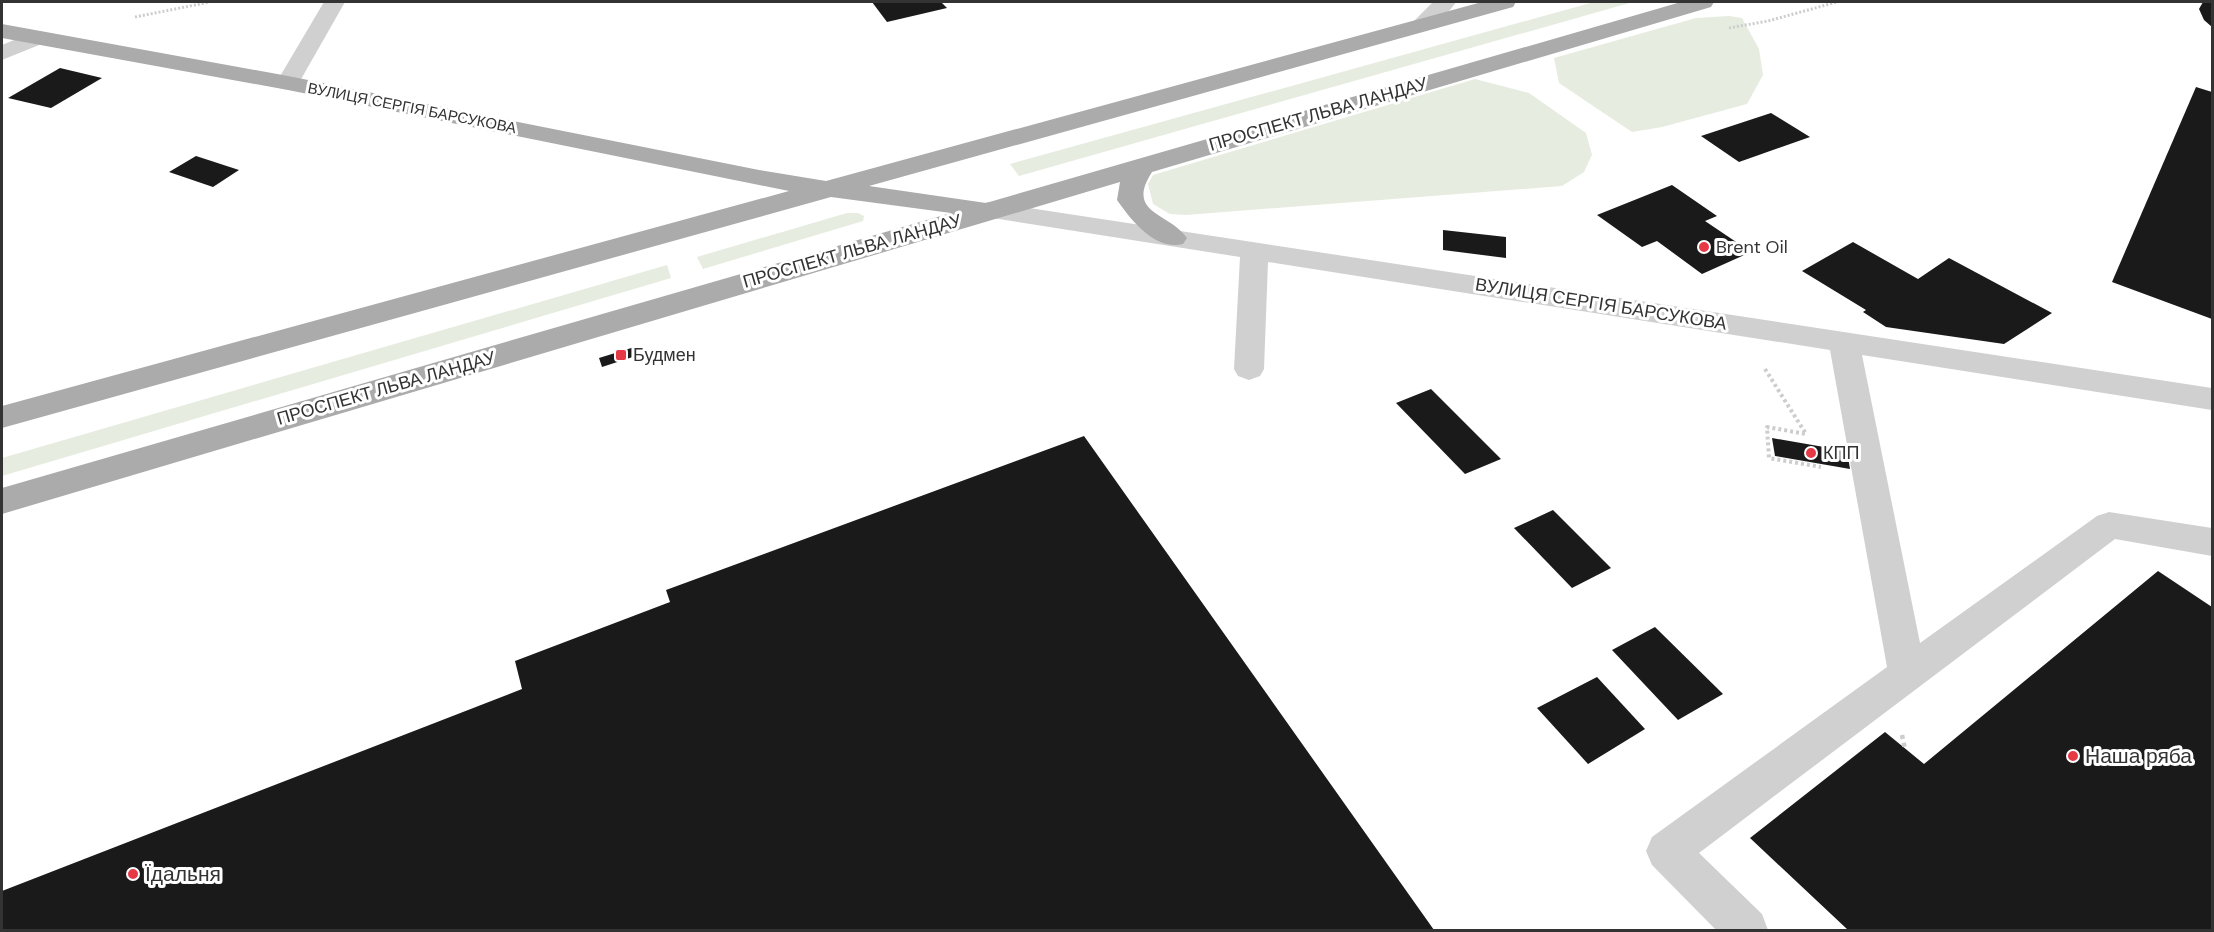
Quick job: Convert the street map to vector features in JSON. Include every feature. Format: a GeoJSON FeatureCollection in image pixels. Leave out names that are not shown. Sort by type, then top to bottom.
{"type":"FeatureCollection","features":[{"type":"Feature","properties":{"kind":"main road"},"geometry":{"type":"LineString","coordinates":[[2,417],[822,188],[1505,2]]}},
{"type":"Feature","properties":{"kind":"main road","name":"ПРОСПЕКТ ЛЬВА ЛАНДАУ"},"geometry":{"type":"LineString","coordinates":[[2,501],[1703,2]]}},
{"type":"Feature","properties":{"kind":"main road","name":"ВУЛИЦЯ СЕРГІЯ БАРСУКОВА"},"geometry":{"type":"LineString","coordinates":[[2,31],[288,83],[822,188],[989,210]]}},
{"type":"Feature","properties":{"kind":"main road"},"geometry":{"type":"LineString","coordinates":[[1144,165],[1131,185],[1130,200],[1141,216],[1173,238]]}},
{"type":"Feature","properties":{"kind":"street"},"geometry":{"type":"LineString","coordinates":[[288,83],[334,2]]}},
{"type":"Feature","properties":{"kind":"street"},"geometry":{"type":"LineString","coordinates":[[1422,24],[1445,2]]}},
{"type":"Feature","properties":{"kind":"street"},"geometry":{"type":"LineString","coordinates":[[2,53],[36,38]]}},
{"type":"Feature","properties":{"kind":"street","name":"ВУЛИЦЯ СЕРГІЯ БАРСУКОВА"},"geometry":{"type":"LineString","coordinates":[[989,210],[2212,399]]}},
{"type":"Feature","properties":{"kind":"street"},"geometry":{"type":"LineString","coordinates":[[1249,369],[1254,250]]}},
{"type":"Feature","properties":{"kind":"street"},"geometry":{"type":"LineString","coordinates":[[1844,342],[1900,678]]}},
{"type":"Feature","properties":{"kind":"street"},"geometry":{"type":"LineString","coordinates":[[1746,930],[1667,851],[2109,525],[2212,542]]}},
{"type":"Feature","properties":{"kind":"path"},"geometry":{"type":"LineString","coordinates":[[1764,366],[1806,434],[1767,427],[1769,458],[1832,469]]}},
{"type":"Feature","properties":{"kind":"path"},"geometry":{"type":"LineString","coordinates":[[1900,678],[1905,749]]}},
{"type":"Feature","properties":{"kind":"shaded area"},"geometry":{"type":"Polygon","coordinates":[[[1594,2],[1633,2],[1019,176],[1010,164],[1594,2]]]}},
{"type":"Feature","properties":{"kind":"shaded area"},"geometry":{"type":"Polygon","coordinates":[[[1729,16],[1742,18],[1759,49],[1763,75],[1747,104],[1662,127],[1632,132],[1559,83],[1554,58],[1696,18],[1729,16]]]}},
{"type":"Feature","properties":{"kind":"shaded area"},"geometry":{"type":"Polygon","coordinates":[[[1475,79],[1529,93],[1586,133],[1592,155],[1584,172],[1562,186],[1186,215],[1170,214],[1153,204],[1148,184],[1153,175],[1475,79]]]}},
{"type":"Feature","properties":{"kind":"shaded area"},"geometry":{"type":"Polygon","coordinates":[[[847,213],[858,213],[864,216],[863,221],[703,269],[697,257],[847,213]]]}},
{"type":"Feature","properties":{"kind":"shaded area"},"geometry":{"type":"Polygon","coordinates":[[[667,265],[671,278],[2,476],[2,458],[667,265]]]}},
{"type":"Feature","properties":{"kind":"building"},"geometry":{"type":"Polygon","coordinates":[[[872,2],[941,2],[947,8],[887,22],[872,2]]]}},
{"type":"Feature","properties":{"kind":"building"},"geometry":{"type":"Polygon","coordinates":[[[2203,2],[2212,2],[2212,27],[2204,20],[2199,9],[2203,2]]]}},
{"type":"Feature","properties":{"kind":"building"},"geometry":{"type":"Polygon","coordinates":[[[60,68],[102,78],[51,108],[8,98],[60,68]]]}},
{"type":"Feature","properties":{"kind":"building"},"geometry":{"type":"Polygon","coordinates":[[[2196,87],[2212,92],[2212,319],[2112,282],[2196,87]]]}},
{"type":"Feature","properties":{"kind":"building"},"geometry":{"type":"Polygon","coordinates":[[[1771,113],[1810,137],[1739,162],[1701,136],[1771,113]]]}},
{"type":"Feature","properties":{"kind":"building"},"geometry":{"type":"Polygon","coordinates":[[[196,156],[239,170],[213,187],[169,172],[196,156]]]}},
{"type":"Feature","properties":{"kind":"building"},"geometry":{"type":"Polygon","coordinates":[[[1672,185],[1717,216],[1705,221],[1751,252],[1702,274],[1657,241],[1642,247],[1597,215],[1672,185]]]}},
{"type":"Feature","properties":{"kind":"building"},"geometry":{"type":"Polygon","coordinates":[[[1443,230],[1506,237],[1506,258],[1443,250],[1443,230]]]}},
{"type":"Feature","properties":{"kind":"building"},"geometry":{"type":"Polygon","coordinates":[[[1853,242],[1918,279],[1949,258],[2052,313],[2004,344],[1886,327],[1863,312],[1866,310],[1802,271],[1853,242]]]}},
{"type":"Feature","properties":{"kind":"building"},"geometry":{"type":"Polygon","coordinates":[[[641,345],[645,353],[602,367],[599,358],[641,345]]]}},
{"type":"Feature","properties":{"kind":"building"},"geometry":{"type":"Polygon","coordinates":[[[1431,389],[1501,459],[1465,474],[1396,403],[1431,389]]]}},
{"type":"Feature","properties":{"kind":"building"},"geometry":{"type":"Polygon","coordinates":[[[1084,436],[1434,930],[2,930],[2,891],[522,689],[515,661],[670,602],[666,590],[1084,436]]]}},
{"type":"Feature","properties":{"kind":"building","name":"КПП"},"geometry":{"type":"Polygon","coordinates":[[[1772,438],[1847,451],[1850,469],[1775,456],[1772,438]]]}},
{"type":"Feature","properties":{"kind":"building"},"geometry":{"type":"Polygon","coordinates":[[[1553,510],[1611,568],[1572,588],[1514,528],[1553,510]]]}},
{"type":"Feature","properties":{"kind":"building","name":"Наша ряба"},"geometry":{"type":"Polygon","coordinates":[[[2158,571],[2212,607],[2212,930],[1848,930],[1750,838],[1885,732],[1924,764],[2158,571]]]}},
{"type":"Feature","properties":{"kind":"building"},"geometry":{"type":"Polygon","coordinates":[[[1655,627],[1723,694],[1678,720],[1612,650],[1655,627]]]}},
{"type":"Feature","properties":{"kind":"building"},"geometry":{"type":"Polygon","coordinates":[[[1597,677],[1645,729],[1588,764],[1537,708],[1597,677]]]}},
{"type":"Feature","properties":{"kind":"place","name":"Brent Oil"},"geometry":{"type":"Point","coordinates":[1704,247]}},
{"type":"Feature","properties":{"kind":"place","name":"Будмен"},"geometry":{"type":"Point","coordinates":[621,355]}},
{"type":"Feature","properties":{"kind":"place","name":"КПП"},"geometry":{"type":"Point","coordinates":[1811,453]}},
{"type":"Feature","properties":{"kind":"place","name":"Наша ряба"},"geometry":{"type":"Point","coordinates":[2073,756]}},
{"type":"Feature","properties":{"kind":"place","name":"Їдальня"},"geometry":{"type":"Point","coordinates":[133,874]}}]}
